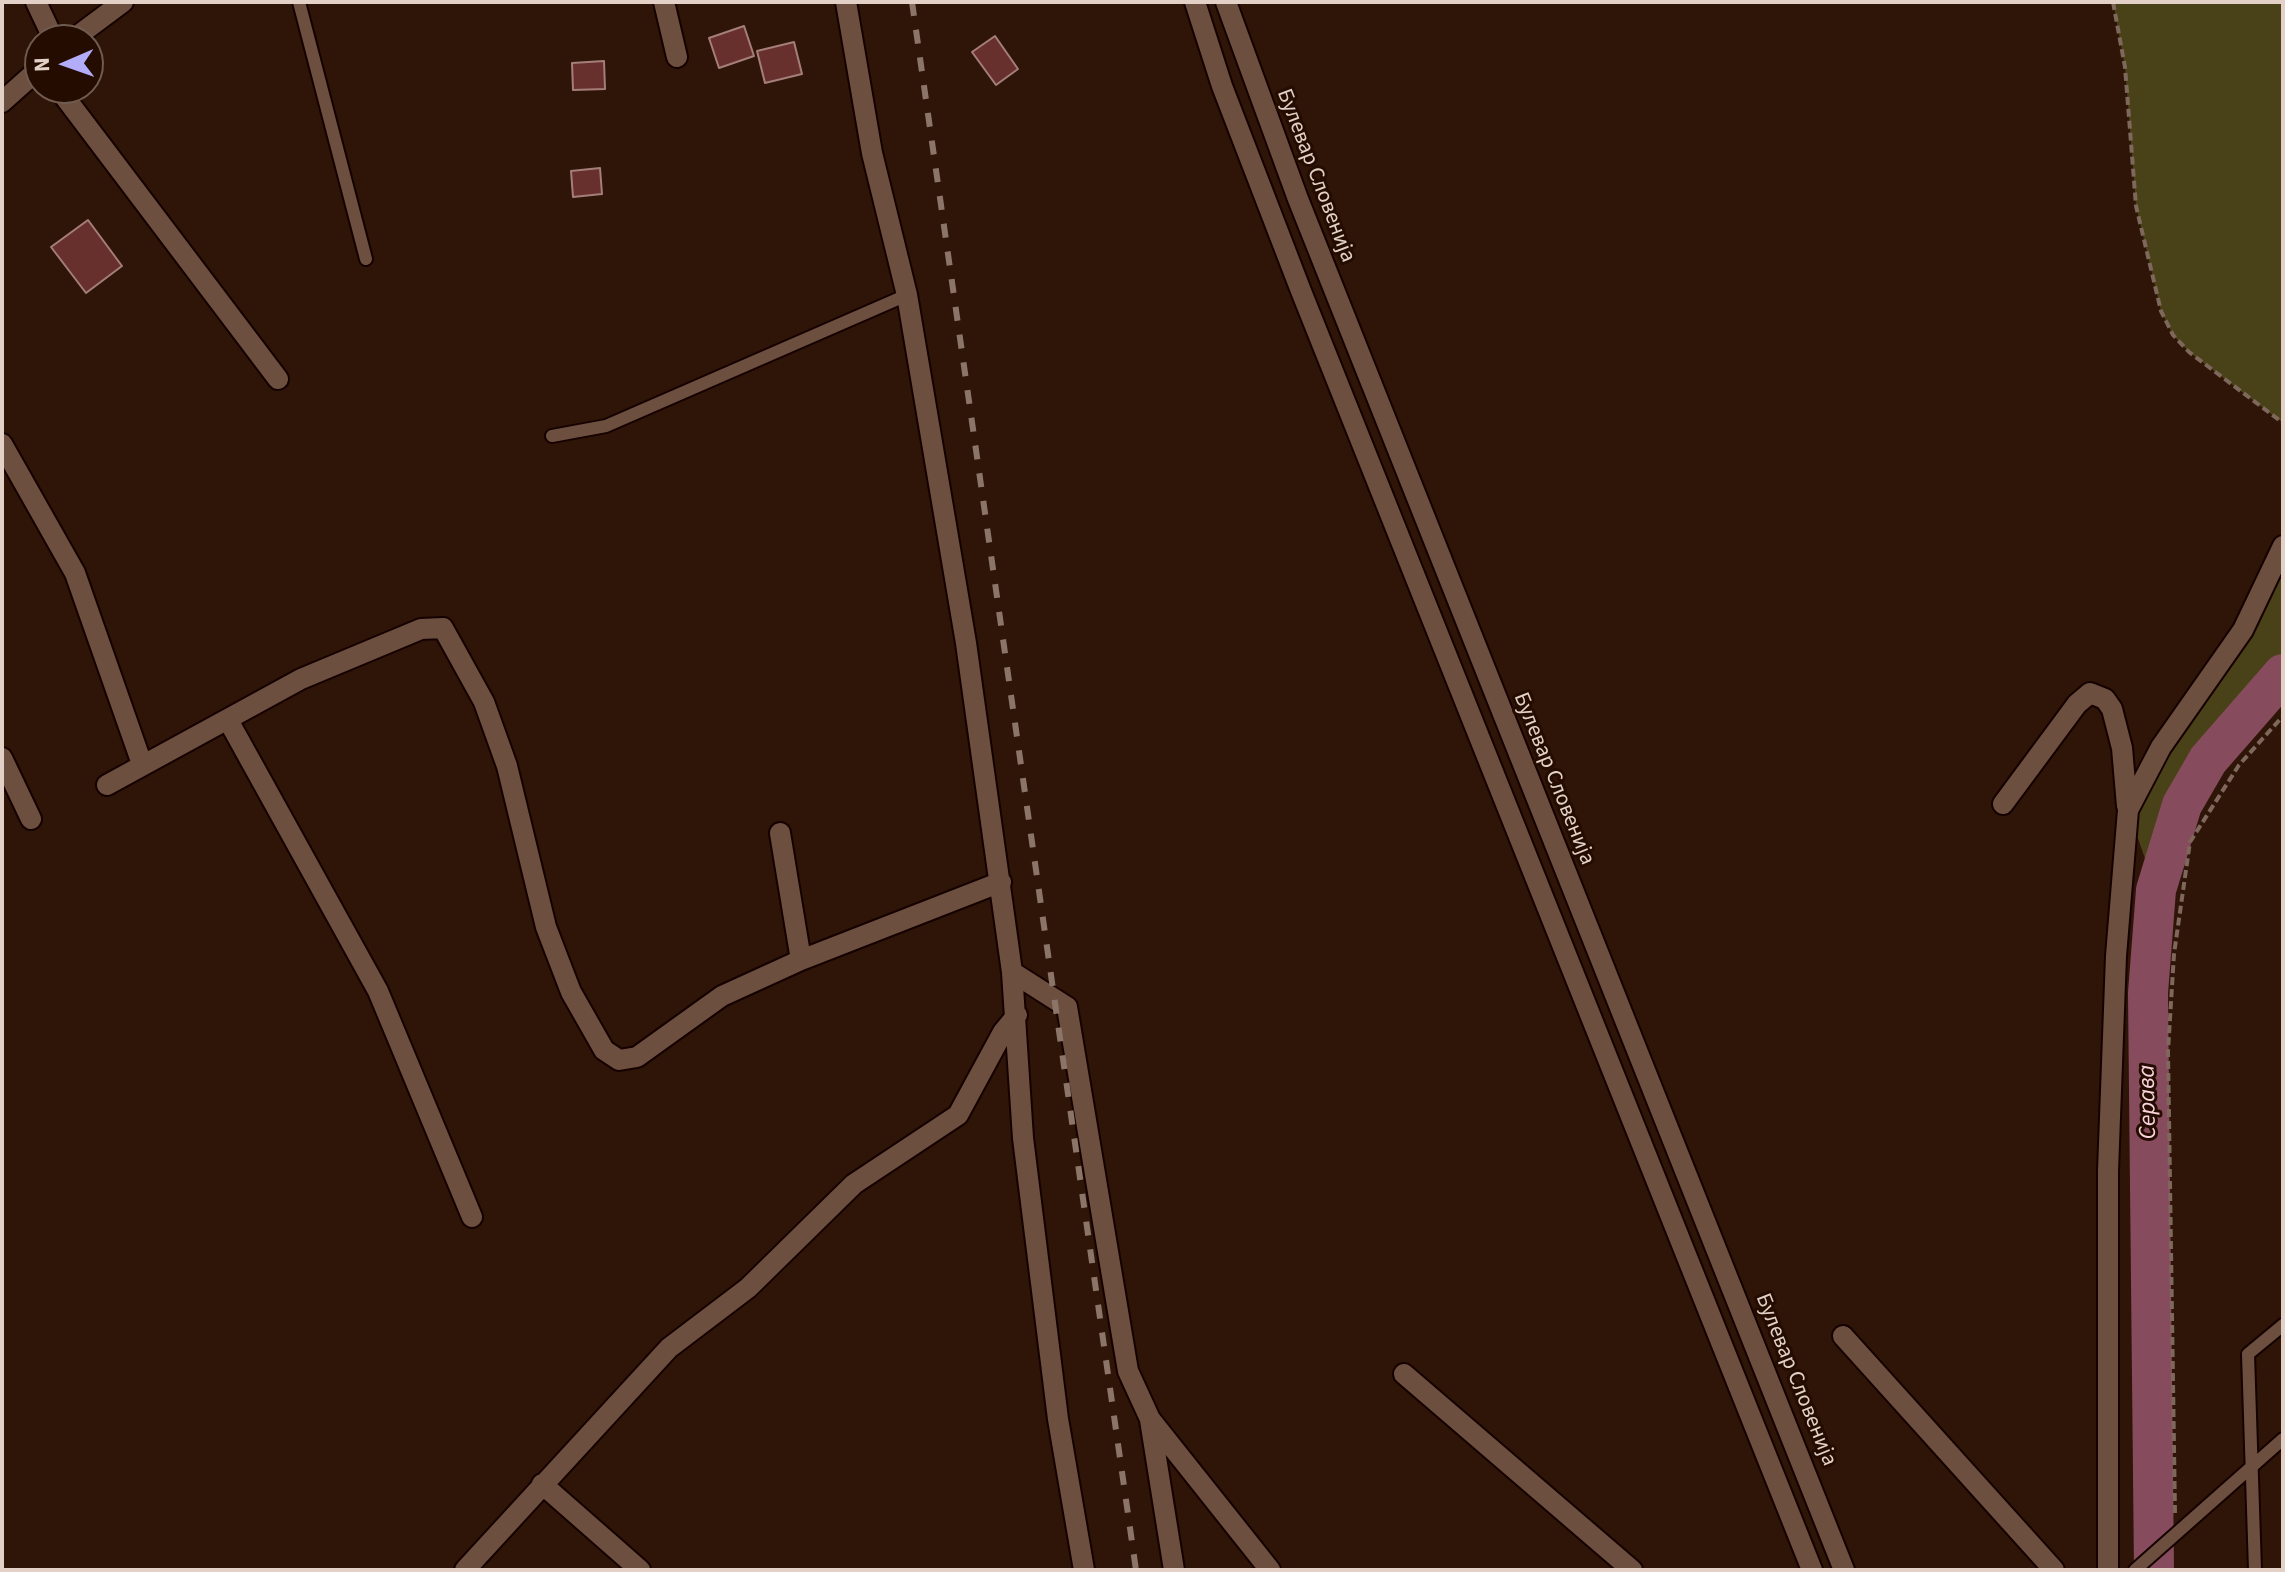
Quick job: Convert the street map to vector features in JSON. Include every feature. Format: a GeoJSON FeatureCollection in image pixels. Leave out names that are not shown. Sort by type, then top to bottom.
{"type":"FeatureCollection","features":[{"type":"Feature","properties":{"kind":"street"},"geometry":{"type":"LineString","coordinates":[[36,2],[46,24]]}},
{"type":"Feature","properties":{"kind":"street"},"geometry":{"type":"LineString","coordinates":[[93,24],[123,2]]}},
{"type":"Feature","properties":{"kind":"street"},"geometry":{"type":"LineString","coordinates":[[664,2],[677,57]]}},
{"type":"Feature","properties":{"kind":"street"},"geometry":{"type":"LineString","coordinates":[[846,2],[872,153],[907,295],[938,463],[1001,882],[1017,1015],[1025,1154],[1058,1419],[1084,1570]]}},
{"type":"Feature","properties":{"kind":"street"},"geometry":{"type":"LineString","coordinates":[[1195,2],[1222,86],[1301,291],[1812,1570]]}},
{"type":"Feature","properties":{"kind":"street","name":"Булевар Словенија"},"geometry":{"type":"LineString","coordinates":[[1226,2],[1303,214],[1844,1570]]}},
{"type":"Feature","properties":{"kind":"street"},"geometry":{"type":"LineString","coordinates":[[2,102],[24,82]]}},
{"type":"Feature","properties":{"kind":"street"},"geometry":{"type":"LineString","coordinates":[[70,104],[278,379]]}},
{"type":"Feature","properties":{"kind":"street"},"geometry":{"type":"LineString","coordinates":[[2,444],[75,573],[142,764]]}},
{"type":"Feature","properties":{"kind":"street"},"geometry":{"type":"LineString","coordinates":[[2128,810],[2161,747],[2243,630],[2283,546]]}},
{"type":"Feature","properties":{"kind":"street"},"geometry":{"type":"LineString","coordinates":[[107,785],[319,670],[361,656],[421,629],[443,628],[484,702],[525,831],[546,927],[571,992],[604,1050],[619,1060],[637,1057],[722,996],[801,960],[1001,882]]}},
{"type":"Feature","properties":{"kind":"street"},"geometry":{"type":"LineString","coordinates":[[2003,804],[2077,704],[2090,693],[2105,699],[2112,709],[2122,748],[2128,810],[2116,956],[2109,1129],[2108,1570]]}},
{"type":"Feature","properties":{"kind":"street"},"geometry":{"type":"LineString","coordinates":[[228,720],[378,991],[472,1217]]}},
{"type":"Feature","properties":{"kind":"street"},"geometry":{"type":"LineString","coordinates":[[2,758],[31,819]]}},
{"type":"Feature","properties":{"kind":"street"},"geometry":{"type":"LineString","coordinates":[[780,833],[801,960]]}},
{"type":"Feature","properties":{"kind":"street"},"geometry":{"type":"LineString","coordinates":[[1012,972],[1067,1007],[1128,1371],[1150,1419],[1270,1570]]}},
{"type":"Feature","properties":{"kind":"street"},"geometry":{"type":"LineString","coordinates":[[465,1570],[669,1348],[748,1288],[854,1184],[958,1115],[1003,1032],[1017,1015]]}},
{"type":"Feature","properties":{"kind":"street"},"geometry":{"type":"LineString","coordinates":[[1843,1336],[2054,1570]]}},
{"type":"Feature","properties":{"kind":"street"},"geometry":{"type":"LineString","coordinates":[[1404,1374],[1632,1570]]}},
{"type":"Feature","properties":{"kind":"street"},"geometry":{"type":"LineString","coordinates":[[1150,1419],[1174,1570]]}},
{"type":"Feature","properties":{"kind":"street"},"geometry":{"type":"LineString","coordinates":[[542,1484],[640,1570]]}},
{"type":"Feature","properties":{"kind":"lane"},"geometry":{"type":"LineString","coordinates":[[299,2],[366,259]]}},
{"type":"Feature","properties":{"kind":"lane"},"geometry":{"type":"LineString","coordinates":[[552,436],[606,426],[907,295]]}},
{"type":"Feature","properties":{"kind":"lane"},"geometry":{"type":"LineString","coordinates":[[2255,1570],[2248,1354],[2283,1325]]}},
{"type":"Feature","properties":{"kind":"lane"},"geometry":{"type":"LineString","coordinates":[[2135,1570],[2283,1439]]}},
{"type":"Feature","properties":{"kind":"path"},"geometry":{"type":"LineString","coordinates":[[2113,2],[2125,67],[2136,206],[2161,311],[2173,335],[2189,352],[2283,423]]}},
{"type":"Feature","properties":{"kind":"path"},"geometry":{"type":"LineString","coordinates":[[2176,1533],[2168,1097],[2174,954],[2190,842],[2239,765],[2283,716]]}},
{"type":"Feature","properties":{"kind":"shaded area"},"geometry":{"type":"Polygon","coordinates":[[[2113,2],[2283,2],[2283,423],[2189,352],[2173,335],[2161,311],[2136,206],[2125,67],[2113,2]]]}},
{"type":"Feature","properties":{"kind":"shaded area"},"geometry":{"type":"Polygon","coordinates":[[[2283,546],[2283,674],[2208,760],[2182,805],[2156,890],[2128,810],[2283,546]]]}},
{"type":"Feature","properties":{"kind":"building"},"geometry":{"type":"Polygon","coordinates":[[[744,26],[754,56],[719,68],[709,38],[744,26]]]}},
{"type":"Feature","properties":{"kind":"building"},"geometry":{"type":"Polygon","coordinates":[[[995,36],[1018,69],[996,85],[972,52],[995,36]]]}},
{"type":"Feature","properties":{"kind":"building"},"geometry":{"type":"Polygon","coordinates":[[[794,42],[802,74],[765,83],[757,51],[794,42]]]}},
{"type":"Feature","properties":{"kind":"building"},"geometry":{"type":"Polygon","coordinates":[[[604,61],[605,89],[573,90],[572,63],[604,61]]]}},
{"type":"Feature","properties":{"kind":"building"},"geometry":{"type":"Polygon","coordinates":[[[600,168],[602,194],[573,197],[571,171],[600,168]]]}},
{"type":"Feature","properties":{"kind":"building"},"geometry":{"type":"Polygon","coordinates":[[[88,220],[122,266],[86,293],[51,247],[88,220]]]}},
{"type":"Feature","properties":{"kind":"waterway","name":"Серава"},"geometry":{"type":"LineString","coordinates":[[2154,1570],[2148,993],[2156,890],[2182,805],[2208,760],[2283,674]]}},
{"type":"Feature","properties":{"kind":"railway"},"geometry":{"type":"LineString","coordinates":[[912,2],[1136,1570]]}}]}
